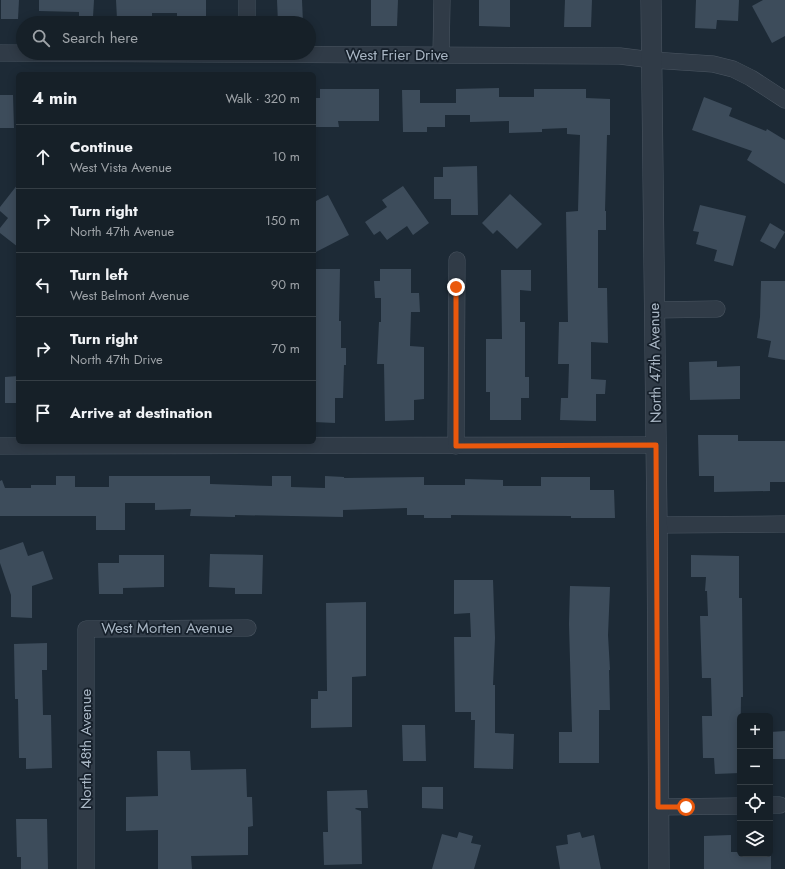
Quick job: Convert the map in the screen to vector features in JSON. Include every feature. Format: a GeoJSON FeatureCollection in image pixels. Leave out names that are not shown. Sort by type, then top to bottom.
{"type":"FeatureCollection","features":[{"type":"Feature","properties":{"kind":"street"},"geometry":{"type":"LineString","coordinates":[[247,0],[247,16]]}},
{"type":"Feature","properties":{"kind":"street"},"geometry":{"type":"LineString","coordinates":[[441,55],[442,0]]}},
{"type":"Feature","properties":{"kind":"street","name":"North 47th Avenue"},"geometry":{"type":"LineString","coordinates":[[651,0],[659,869]]}},
{"type":"Feature","properties":{"kind":"street","name":"West Frier Drive"},"geometry":{"type":"LineString","coordinates":[[0,53],[16,53]]}},
{"type":"Feature","properties":{"kind":"street","name":"West Frier Drive"},"geometry":{"type":"LineString","coordinates":[[316,54],[620,56],[652,60],[713,64],[733,69],[751,78],[785,100]]}},
{"type":"Feature","properties":{"kind":"street"},"geometry":{"type":"LineString","coordinates":[[456,446],[457,260]]}},
{"type":"Feature","properties":{"kind":"street"},"geometry":{"type":"LineString","coordinates":[[654,310],[717,309]]}},
{"type":"Feature","properties":{"kind":"street"},"geometry":{"type":"LineString","coordinates":[[0,446],[83,444],[456,446],[656,445]]}},
{"type":"Feature","properties":{"kind":"street"},"geometry":{"type":"LineString","coordinates":[[657,525],[785,524]]}},
{"type":"Feature","properties":{"kind":"street","name":"West Morten Avenue"},"geometry":{"type":"LineString","coordinates":[[86,629],[248,628]]}},
{"type":"Feature","properties":{"kind":"street","name":"North 48th Avenue"},"geometry":{"type":"LineString","coordinates":[[86,629],[86,869]]}},
{"type":"Feature","properties":{"kind":"street"},"geometry":{"type":"LineString","coordinates":[[658,807],[737,806]]}},
{"type":"Feature","properties":{"kind":"building"},"geometry":{"type":"Polygon","coordinates":[[[1,0],[19,0],[18,16],[16,16],[16,19],[1,19],[1,0]]]}},
{"type":"Feature","properties":{"kind":"building"},"geometry":{"type":"Polygon","coordinates":[[[39,0],[94,0],[93,16],[79,16],[79,12],[39,11],[39,0]]]}},
{"type":"Feature","properties":{"kind":"building"},"geometry":{"type":"Polygon","coordinates":[[[116,0],[206,0],[206,16],[177,16],[177,13],[152,13],[152,16],[117,16],[116,0]]]}},
{"type":"Feature","properties":{"kind":"building"},"geometry":{"type":"Polygon","coordinates":[[[277,0],[302,0],[303,16],[278,16],[277,0]]]}},
{"type":"Feature","properties":{"kind":"building"},"geometry":{"type":"Polygon","coordinates":[[[371,0],[398,0],[397,26],[371,26],[371,0]]]}},
{"type":"Feature","properties":{"kind":"building"},"geometry":{"type":"Polygon","coordinates":[[[479,0],[510,0],[510,27],[479,26],[479,0]]]}},
{"type":"Feature","properties":{"kind":"building"},"geometry":{"type":"Polygon","coordinates":[[[565,0],[592,0],[591,27],[564,27],[565,0]]]}},
{"type":"Feature","properties":{"kind":"building"},"geometry":{"type":"Polygon","coordinates":[[[696,0],[739,0],[738,21],[717,20],[716,29],[695,28],[696,0]]]}},
{"type":"Feature","properties":{"kind":"building"},"geometry":{"type":"Polygon","coordinates":[[[763,0],[785,0],[785,36],[772,43],[752,6],[763,0]]]}},
{"type":"Feature","properties":{"kind":"building"},"geometry":{"type":"Polygon","coordinates":[[[499,88],[499,97],[534,97],[534,89],[586,89],[586,98],[610,99],[610,135],[607,135],[606,230],[598,230],[598,288],[607,288],[608,343],[591,342],[591,379],[606,380],[605,394],[596,394],[596,421],[560,420],[561,398],[568,398],[569,364],[558,364],[559,322],[568,322],[566,212],[578,211],[580,135],[567,134],[567,128],[542,129],[542,132],[509,133],[509,121],[470,122],[470,115],[445,115],[445,127],[427,127],[427,132],[403,132],[402,90],[420,90],[420,103],[456,103],[456,89],[499,88]]]}},
{"type":"Feature","properties":{"kind":"building"},"geometry":{"type":"Polygon","coordinates":[[[320,89],[379,89],[379,121],[338,121],[339,127],[316,127],[316,98],[320,98],[320,89]]]}},
{"type":"Feature","properties":{"kind":"building"},"geometry":{"type":"Polygon","coordinates":[[[0,95],[13,95],[14,128],[0,128],[0,95]]]}},
{"type":"Feature","properties":{"kind":"building"},"geometry":{"type":"Polygon","coordinates":[[[704,97],[732,108],[729,116],[766,131],[767,129],[785,140],[785,184],[747,160],[752,151],[692,130],[704,97]]]}},
{"type":"Feature","properties":{"kind":"building"},"geometry":{"type":"Polygon","coordinates":[[[477,166],[478,215],[451,215],[451,199],[434,199],[434,177],[443,177],[443,167],[477,166]]]}},
{"type":"Feature","properties":{"kind":"building"},"geometry":{"type":"Polygon","coordinates":[[[403,186],[429,223],[413,235],[407,226],[387,240],[380,231],[374,235],[365,222],[387,207],[382,200],[403,186]]]}},
{"type":"Feature","properties":{"kind":"building"},"geometry":{"type":"Polygon","coordinates":[[[16,187],[16,245],[0,233],[0,228],[8,218],[0,211],[0,207],[16,187]]]}},
{"type":"Feature","properties":{"kind":"building"},"geometry":{"type":"Polygon","coordinates":[[[510,194],[542,224],[517,249],[497,230],[493,234],[482,223],[510,194]]]}},
{"type":"Feature","properties":{"kind":"building"},"geometry":{"type":"Polygon","coordinates":[[[328,195],[349,235],[316,252],[316,201],[328,195]]]}},
{"type":"Feature","properties":{"kind":"building"},"geometry":{"type":"Polygon","coordinates":[[[700,205],[746,216],[733,266],[714,261],[717,250],[696,244],[699,232],[693,231],[700,205]]]}},
{"type":"Feature","properties":{"kind":"building"},"geometry":{"type":"Polygon","coordinates":[[[770,223],[785,232],[775,249],[760,241],[770,223]]]}},
{"type":"Feature","properties":{"kind":"building"},"geometry":{"type":"Polygon","coordinates":[[[316,269],[340,269],[339,321],[341,321],[341,348],[346,348],[346,365],[344,365],[343,398],[335,398],[335,423],[316,422],[316,269]]]}},
{"type":"Feature","properties":{"kind":"building"},"geometry":{"type":"Polygon","coordinates":[[[380,269],[411,269],[411,293],[419,293],[420,312],[411,312],[410,346],[424,347],[424,399],[414,400],[414,420],[385,421],[384,364],[377,364],[379,322],[381,322],[381,298],[375,298],[374,281],[380,281],[380,269]]]}},
{"type":"Feature","properties":{"kind":"building"},"geometry":{"type":"Polygon","coordinates":[[[501,270],[531,270],[531,291],[520,290],[520,322],[525,322],[525,377],[529,377],[529,398],[521,398],[521,420],[490,420],[490,392],[486,392],[486,339],[502,339],[501,270]]]}},
{"type":"Feature","properties":{"kind":"building"},"geometry":{"type":"Polygon","coordinates":[[[761,281],[785,281],[785,360],[768,357],[771,341],[757,338],[760,317],[761,281]]]}},
{"type":"Feature","properties":{"kind":"building"},"geometry":{"type":"Polygon","coordinates":[[[717,361],[717,367],[740,366],[740,399],[690,400],[689,362],[717,361]]]}},
{"type":"Feature","properties":{"kind":"building"},"geometry":{"type":"Polygon","coordinates":[[[16,376],[16,403],[5,403],[5,377],[16,376]]]}},
{"type":"Feature","properties":{"kind":"building"},"geometry":{"type":"Polygon","coordinates":[[[698,435],[738,435],[738,441],[785,441],[785,482],[770,482],[770,491],[714,492],[714,476],[699,476],[698,435]]]}},
{"type":"Feature","properties":{"kind":"building"},"geometry":{"type":"Polygon","coordinates":[[[56,476],[75,476],[75,487],[109,487],[109,476],[210,476],[210,484],[272,486],[272,476],[291,476],[291,487],[325,488],[325,476],[344,478],[424,477],[424,485],[465,485],[465,479],[503,480],[503,486],[541,486],[541,477],[590,477],[590,490],[614,490],[615,518],[451,515],[451,518],[424,518],[424,515],[407,515],[407,508],[343,510],[343,517],[235,515],[235,517],[190,516],[191,509],[155,510],[155,503],[125,503],[125,530],[96,530],[96,516],[0,516],[0,481],[2,480],[5,488],[31,488],[31,485],[56,485],[56,476]]]}},
{"type":"Feature","properties":{"kind":"building"},"geometry":{"type":"Polygon","coordinates":[[[23,542],[28,556],[43,551],[53,579],[32,586],[32,618],[11,617],[11,595],[0,563],[0,550],[23,542]]]}},
{"type":"Feature","properties":{"kind":"building"},"geometry":{"type":"Polygon","coordinates":[[[210,554],[263,555],[262,594],[235,594],[235,588],[209,587],[210,554]]]}},
{"type":"Feature","properties":{"kind":"building"},"geometry":{"type":"Polygon","coordinates":[[[119,555],[164,555],[164,587],[123,588],[123,594],[99,594],[98,563],[119,563],[119,555]]]}},
{"type":"Feature","properties":{"kind":"building"},"geometry":{"type":"Polygon","coordinates":[[[691,555],[739,556],[739,598],[742,598],[743,697],[741,697],[741,713],[737,713],[737,773],[715,774],[714,758],[703,758],[702,716],[712,716],[711,678],[702,678],[700,616],[708,616],[707,591],[705,591],[706,577],[691,577],[691,555]]]}},
{"type":"Feature","properties":{"kind":"building"},"geometry":{"type":"Polygon","coordinates":[[[454,580],[493,580],[495,638],[493,685],[495,685],[495,733],[514,734],[513,769],[474,768],[475,720],[471,720],[471,712],[455,712],[454,637],[471,637],[470,613],[454,614],[454,580]]]}},
{"type":"Feature","properties":{"kind":"building"},"geometry":{"type":"Polygon","coordinates":[[[570,586],[610,587],[608,635],[610,710],[599,710],[599,763],[559,763],[559,732],[572,732],[569,624],[570,586]]]}},
{"type":"Feature","properties":{"kind":"building"},"geometry":{"type":"Polygon","coordinates":[[[366,602],[366,676],[352,677],[352,727],[311,728],[311,699],[318,699],[318,691],[327,691],[326,603],[366,602]]]}},
{"type":"Feature","properties":{"kind":"building"},"geometry":{"type":"Polygon","coordinates":[[[47,643],[47,670],[42,670],[43,715],[51,715],[52,768],[26,769],[26,758],[19,758],[18,699],[15,699],[14,644],[47,643]]]}},
{"type":"Feature","properties":{"kind":"building"},"geometry":{"type":"Polygon","coordinates":[[[402,725],[425,725],[426,761],[403,761],[402,725]]]}},
{"type":"Feature","properties":{"kind":"building"},"geometry":{"type":"Polygon","coordinates":[[[785,731],[785,759],[773,759],[773,732],[785,731]]]}},
{"type":"Feature","properties":{"kind":"building"},"geometry":{"type":"Polygon","coordinates":[[[157,751],[190,751],[191,770],[246,769],[247,797],[252,797],[253,826],[248,827],[248,855],[191,856],[192,869],[158,869],[158,830],[126,831],[126,797],[158,796],[157,751]]]}},
{"type":"Feature","properties":{"kind":"building"},"geometry":{"type":"Polygon","coordinates":[[[422,787],[443,787],[443,809],[422,808],[422,787]]]}},
{"type":"Feature","properties":{"kind":"building"},"geometry":{"type":"Polygon","coordinates":[[[367,790],[368,808],[355,809],[361,811],[362,864],[324,865],[323,832],[328,832],[327,791],[367,790]]]}},
{"type":"Feature","properties":{"kind":"building"},"geometry":{"type":"Polygon","coordinates":[[[16,819],[47,819],[48,869],[21,869],[21,857],[17,857],[16,819]]]}},
{"type":"Feature","properties":{"kind":"building"},"geometry":{"type":"Polygon","coordinates":[[[459,832],[473,836],[471,843],[481,845],[474,869],[432,869],[442,834],[457,838],[459,832]]]}},
{"type":"Feature","properties":{"kind":"building"},"geometry":{"type":"Polygon","coordinates":[[[580,832],[582,838],[594,835],[601,869],[560,869],[556,846],[568,844],[567,835],[580,832]]]}},
{"type":"Feature","properties":{"kind":"building"},"geometry":{"type":"Polygon","coordinates":[[[731,835],[731,852],[737,852],[737,857],[771,857],[771,869],[704,869],[704,836],[731,835]]]}},
{"type":"Feature","properties":{"kind":"route"},"geometry":{"type":"LineString","coordinates":[[456,287],[456,446],[656,445],[658,807],[686,807]]}}]}
